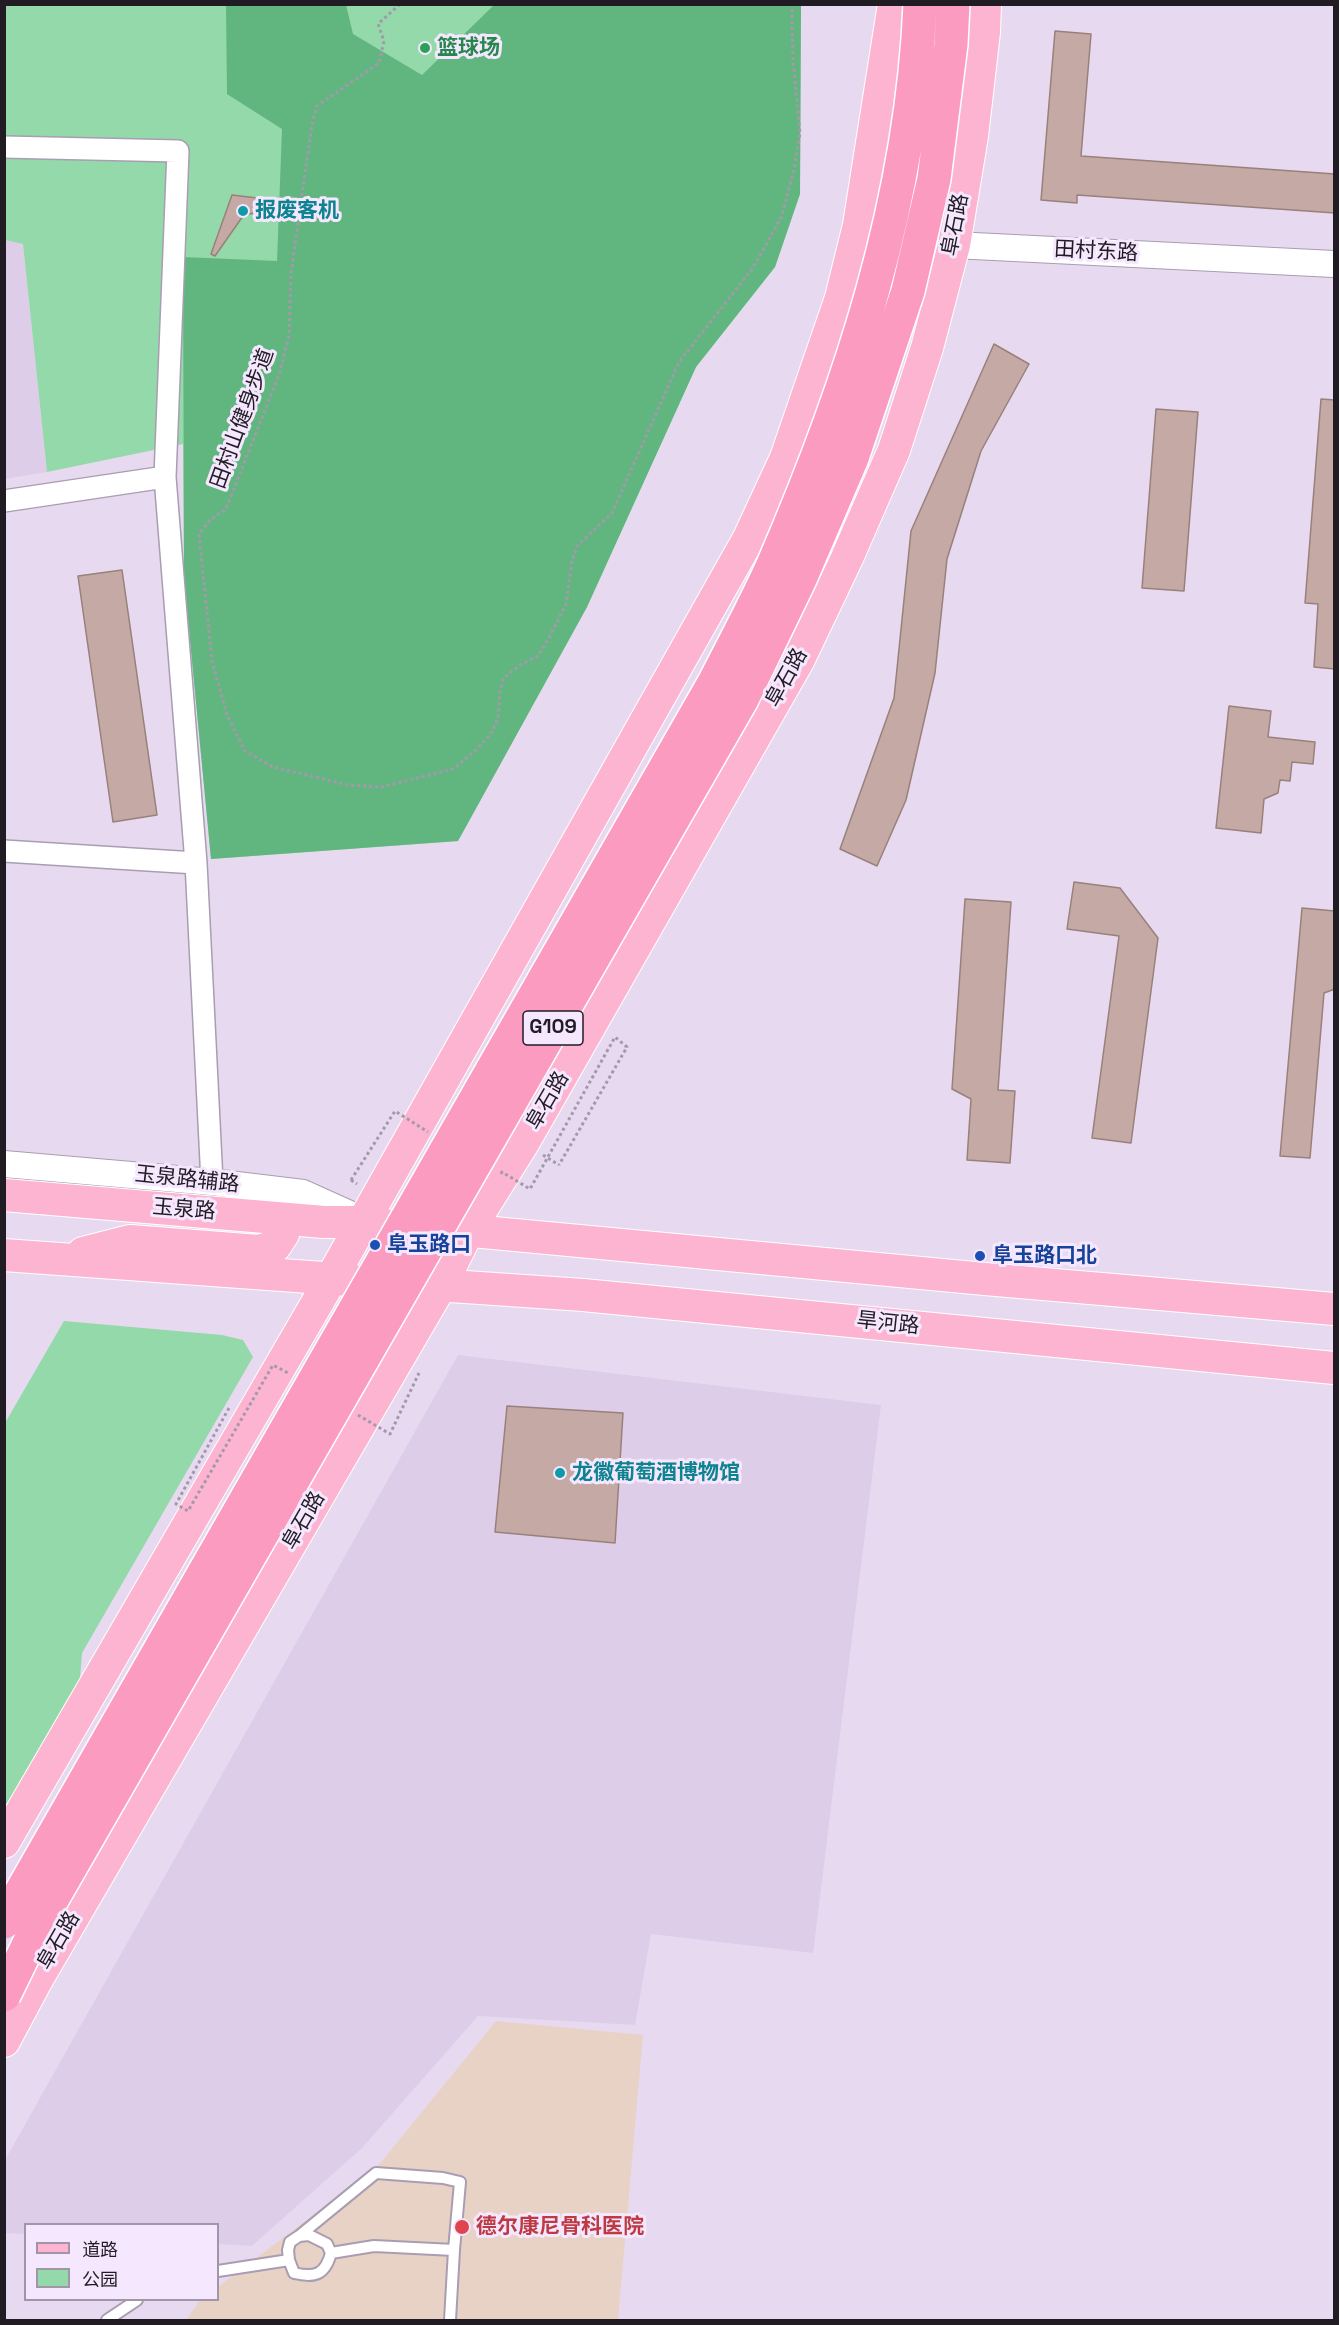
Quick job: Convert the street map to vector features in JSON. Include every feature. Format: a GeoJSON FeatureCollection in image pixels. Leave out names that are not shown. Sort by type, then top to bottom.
{"type":"FeatureCollection","features":[{"type":"Feature","properties":{"kind":"highway","name":"G109"},"geometry":{"type":"LineString","coordinates":[[4,1922],[714,683],[772,567],[821,449],[876,285],[902,172],[918,44],[920,4]]}},
{"type":"Feature","properties":{"kind":"highway","name":"阜石路"},"geometry":{"type":"LineString","coordinates":[[4,1995],[43,1914],[742,699],[800,579],[852,459],[908,291],[934,178],[951,44],[952,4]]}},
{"type":"Feature","properties":{"kind":"main road"},"geometry":{"type":"LineString","coordinates":[[4,1842],[332,1279],[749,538],[786,458],[841,298],[859,225],[894,4]]}},
{"type":"Feature","properties":{"kind":"main road","name":"阜石路"},"geometry":{"type":"LineString","coordinates":[[4,2041],[36,1981],[441,1285],[468,1231],[524,1143],[799,659],[848,558],[894,450],[927,348],[954,245],[972,136],[985,4]]}},
{"type":"Feature","properties":{"kind":"main road","name":"玉泉路"},"geometry":{"type":"LineString","coordinates":[[4,1196],[324,1222],[363,1221],[468,1231]]}},
{"type":"Feature","properties":{"kind":"main road"},"geometry":{"type":"LineString","coordinates":[[56,1259],[130,1241],[259,1251],[275,1246],[283,1234],[276,1218]]}},
{"type":"Feature","properties":{"kind":"main road"},"geometry":{"type":"LineString","coordinates":[[468,1231],[1335,1309]]}},
{"type":"Feature","properties":{"kind":"main road"},"geometry":{"type":"LineString","coordinates":[[4,1255],[332,1279]]}},
{"type":"Feature","properties":{"kind":"main road","name":"旱河路"},"geometry":{"type":"LineString","coordinates":[[332,1279],[595,1296],[1335,1368]]}},
{"type":"Feature","properties":{"kind":"street"},"geometry":{"type":"LineString","coordinates":[[4,147],[178,151],[165,477],[196,863],[212,1182]]}},
{"type":"Feature","properties":{"kind":"street","name":"田村东路"},"geometry":{"type":"LineString","coordinates":[[859,225],[954,245],[1335,264]]}},
{"type":"Feature","properties":{"kind":"street"},"geometry":{"type":"LineString","coordinates":[[4,501],[165,477]]}},
{"type":"Feature","properties":{"kind":"street"},"geometry":{"type":"LineString","coordinates":[[4,851],[196,863]]}},
{"type":"Feature","properties":{"kind":"street","name":"玉泉路辅路"},"geometry":{"type":"LineString","coordinates":[[4,1164],[212,1182],[303,1193],[363,1221]]}},
{"type":"Feature","properties":{"kind":"lane"},"geometry":{"type":"LineString","coordinates":[[299,2236],[309,2235],[327,2244],[331,2253],[328,2265],[320,2273],[308,2276],[294,2273],[289,2260],[290,2242],[376,2173],[443,2178],[460,2182],[450,2320]]}},
{"type":"Feature","properties":{"kind":"lane"},"geometry":{"type":"LineString","coordinates":[[331,2253],[374,2246],[454,2250]]}},
{"type":"Feature","properties":{"kind":"lane"},"geometry":{"type":"LineString","coordinates":[[219,2271],[289,2260]]}},
{"type":"Feature","properties":{"kind":"lane"},"geometry":{"type":"LineString","coordinates":[[107,2320],[136,2301]]}},
{"type":"Feature","properties":{"kind":"path","name":"田村山健身步道"},"geometry":{"type":"LineString","coordinates":[[399,4],[378,24],[384,41],[379,63],[317,106],[312,124],[291,273],[289,335],[280,372],[226,509],[210,519],[199,534],[212,661],[227,715],[245,751],[273,767],[348,785],[382,787],[453,769],[491,734],[498,718],[500,691],[504,678],[520,665],[538,657],[550,636],[566,604],[572,561],[577,546],[612,513],[679,362],[753,268],[781,219],[794,170],[800,133],[793,60],[792,4]]}},
{"type":"Feature","properties":{"kind":"path"},"geometry":{"type":"LineString","coordinates":[[502,1172],[530,1189],[615,1037],[627,1047],[559,1165]]}},
{"type":"Feature","properties":{"kind":"path"},"geometry":{"type":"LineString","coordinates":[[351,1180],[395,1111],[433,1135]]}},
{"type":"Feature","properties":{"kind":"path"},"geometry":{"type":"LineString","coordinates":[[229,1408],[176,1504],[188,1511],[273,1365],[292,1376]]}},
{"type":"Feature","properties":{"kind":"path"},"geometry":{"type":"LineString","coordinates":[[358,1415],[390,1434],[419,1373]]}},
{"type":"Feature","properties":{"kind":"shaded area"},"geometry":{"type":"Polygon","coordinates":[[[5,240],[23,244],[47,472],[5,479],[5,240]]]}},
{"type":"Feature","properties":{"kind":"shaded area"},"geometry":{"type":"Polygon","coordinates":[[[458,1355],[881,1405],[813,1953],[651,1934],[635,2025],[478,2016],[362,2148],[252,2246],[219,2244],[219,2223],[24,2223],[24,2234],[5,2233],[5,2160],[458,1355]]]}},
{"type":"Feature","properties":{"kind":"shaded area","name":"德尔康尼骨科医院"},"geometry":{"type":"Polygon","coordinates":[[[496,2021],[643,2035],[618,2320],[186,2320],[199,2301],[219,2301],[219,2286],[378,2166],[496,2021]]]}},
{"type":"Feature","properties":{"kind":"green space"},"geometry":{"type":"Polygon","coordinates":[[[4,5],[801,5],[800,194],[775,267],[696,367],[587,607],[458,841],[211,859],[184,577],[183,444],[47,472],[23,244],[5,240],[4,5]]]}},
{"type":"Feature","properties":{"kind":"green space"},"geometry":{"type":"Polygon","coordinates":[[[226,5],[346,5],[353,34],[422,75],[494,5],[801,5],[800,194],[775,267],[696,367],[587,607],[458,841],[211,859],[184,577],[183,257],[277,261],[282,129],[227,94],[226,5]]]}},
{"type":"Feature","properties":{"kind":"green space"},"geometry":{"type":"Polygon","coordinates":[[[64,1321],[222,1335],[243,1340],[253,1357],[82,1653],[80,1678],[5,1810],[5,1423],[64,1321]]]}},
{"type":"Feature","properties":{"kind":"building"},"geometry":{"type":"Polygon","coordinates":[[[1055,31],[1091,34],[1081,156],[1335,174],[1335,213],[1077,195],[1077,203],[1041,200],[1055,31]]]}},
{"type":"Feature","properties":{"kind":"building"},"geometry":{"type":"Polygon","coordinates":[[[232,195],[291,202],[243,216],[215,256],[211,254],[232,195]]]}},
{"type":"Feature","properties":{"kind":"building"},"geometry":{"type":"Polygon","coordinates":[[[994,344],[1029,364],[981,451],[947,559],[935,673],[906,800],[877,866],[840,849],[894,698],[911,531],[994,344]]]}},
{"type":"Feature","properties":{"kind":"building"},"geometry":{"type":"Polygon","coordinates":[[[1321,399],[1335,400],[1335,669],[1314,667],[1318,604],[1305,603],[1321,399]]]}},
{"type":"Feature","properties":{"kind":"building"},"geometry":{"type":"Polygon","coordinates":[[[1156,409],[1198,412],[1184,591],[1142,588],[1156,409]]]}},
{"type":"Feature","properties":{"kind":"building"},"geometry":{"type":"Polygon","coordinates":[[[122,570],[157,815],[113,822],[78,576],[122,570]]]}},
{"type":"Feature","properties":{"kind":"building"},"geometry":{"type":"Polygon","coordinates":[[[1229,706],[1271,711],[1268,737],[1315,742],[1313,764],[1292,762],[1290,781],[1280,780],[1278,793],[1264,799],[1261,833],[1216,828],[1229,706]]]}},
{"type":"Feature","properties":{"kind":"building"},"geometry":{"type":"Polygon","coordinates":[[[1074,882],[1120,888],[1158,938],[1131,1143],[1092,1138],[1119,936],[1067,929],[1074,882]]]}},
{"type":"Feature","properties":{"kind":"building"},"geometry":{"type":"Polygon","coordinates":[[[965,899],[1011,902],[998,1090],[1015,1091],[1010,1163],[967,1160],[971,1099],[952,1089],[965,899]]]}},
{"type":"Feature","properties":{"kind":"building"},"geometry":{"type":"Polygon","coordinates":[[[1302,908],[1335,911],[1335,989],[1324,993],[1310,1158],[1280,1156],[1302,908]]]}},
{"type":"Feature","properties":{"kind":"building","name":"龙徽葡萄酒博物馆"},"geometry":{"type":"Polygon","coordinates":[[[507,1406],[623,1413],[615,1543],[495,1532],[507,1406]]]}},
{"type":"Feature","properties":{"kind":"place","name":"篮球场"},"geometry":{"type":"Point","coordinates":[425,48]}},
{"type":"Feature","properties":{"kind":"place","name":"报废客机"},"geometry":{"type":"Point","coordinates":[243,211]}},
{"type":"Feature","properties":{"kind":"place","name":"阜玉路口"},"geometry":{"type":"Point","coordinates":[375,1245]}},
{"type":"Feature","properties":{"kind":"place","name":"阜玉路口北"},"geometry":{"type":"Point","coordinates":[980,1256]}},
{"type":"Feature","properties":{"kind":"place","name":"龙徽葡萄酒博物馆"},"geometry":{"type":"Point","coordinates":[560,1473]}},
{"type":"Feature","properties":{"kind":"place","name":"德尔康尼骨科医院"},"geometry":{"type":"Point","coordinates":[462,2227]}}]}
